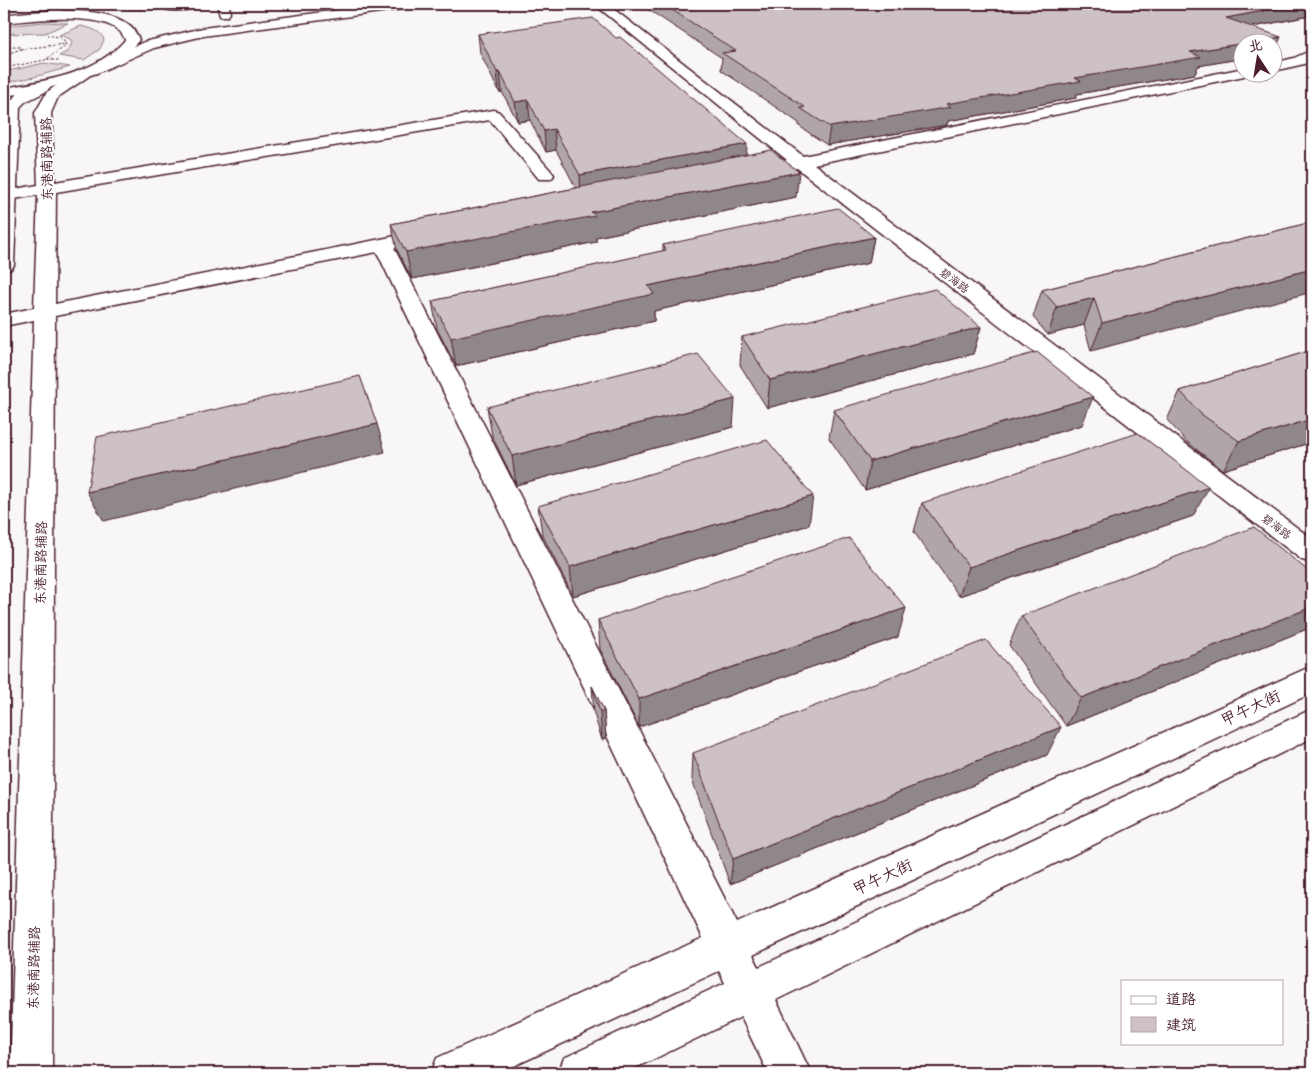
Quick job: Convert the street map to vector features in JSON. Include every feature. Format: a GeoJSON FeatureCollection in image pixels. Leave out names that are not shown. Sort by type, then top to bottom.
{"type":"FeatureCollection","features":[{"type":"Feature","properties":{"kind":"street"},"geometry":{"type":"LineString","coordinates":[[30,4],[54,8],[75,15]]}},
{"type":"Feature","properties":{"kind":"street"},"geometry":{"type":"LineString","coordinates":[[160,4],[167,7],[198,4]]}},
{"type":"Feature","properties":{"kind":"street"},"geometry":{"type":"LineString","coordinates":[[178,26],[223,17],[364,4]]}},
{"type":"Feature","properties":{"kind":"street"},"geometry":{"type":"LineString","coordinates":[[4,265],[13,106],[20,99],[51,83],[223,17],[410,4]]}},
{"type":"Feature","properties":{"kind":"street","name":"碧海路"},"geometry":{"type":"LineString","coordinates":[[600,4],[800,162],[1312,554]]}},
{"type":"Feature","properties":{"kind":"street"},"geometry":{"type":"LineString","coordinates":[[4,19],[45,15],[75,15],[145,26]]}},
{"type":"Feature","properties":{"kind":"street"},"geometry":{"type":"LineString","coordinates":[[96,67],[126,50],[132,40],[129,30],[118,23]]}},
{"type":"Feature","properties":{"kind":"street"},"geometry":{"type":"LineString","coordinates":[[1284,65],[1299,61],[1312,54]]}},
{"type":"Feature","properties":{"kind":"street","name":"东港南路辅路"},"geometry":{"type":"LineString","coordinates":[[31,1073],[47,189],[43,113],[52,95],[96,67]]}},
{"type":"Feature","properties":{"kind":"street"},"geometry":{"type":"LineString","coordinates":[[732,175],[1234,74]]}},
{"type":"Feature","properties":{"kind":"street"},"geometry":{"type":"LineString","coordinates":[[4,92],[51,83]]}},
{"type":"Feature","properties":{"kind":"street"},"geometry":{"type":"LineString","coordinates":[[8,195],[494,114],[545,176]]}},
{"type":"Feature","properties":{"kind":"street"},"geometry":{"type":"LineString","coordinates":[[4,320],[451,231]]}},
{"type":"Feature","properties":{"kind":"street"},"geometry":{"type":"LineString","coordinates":[[383,245],[790,1073]]}},
{"type":"Feature","properties":{"kind":"street","name":"甲午大街"},"geometry":{"type":"LineString","coordinates":[[452,1073],[1312,679]]}},
{"type":"Feature","properties":{"kind":"street"},"geometry":{"type":"LineString","coordinates":[[579,1073],[1312,722]]}},
{"type":"Feature","properties":{"kind":"path"},"geometry":{"type":"LineString","coordinates":[[40,35],[59,37],[65,41],[65,44]]}},
{"type":"Feature","properties":{"kind":"path"},"geometry":{"type":"LineString","coordinates":[[8,42],[8,47]]}},
{"type":"Feature","properties":{"kind":"path"},"geometry":{"type":"LineString","coordinates":[[65,44],[61,52],[51,57],[4,68],[5,55],[21,50],[65,44]]}},
{"type":"Feature","properties":{"kind":"path"},"geometry":{"type":"LineString","coordinates":[[4,47],[21,47],[21,50]]}},
{"type":"Feature","properties":{"kind":"shaded area"},"geometry":{"type":"Polygon","coordinates":[[[44,22],[68,23],[45,33],[4,34],[4,26],[44,22]]]}},
{"type":"Feature","properties":{"kind":"shaded area"},"geometry":{"type":"Polygon","coordinates":[[[81,26],[95,30],[103,37],[104,40],[100,49],[84,60],[59,56],[68,51],[72,43],[70,39],[59,35],[81,26]]]}},
{"type":"Feature","properties":{"kind":"shaded area"},"geometry":{"type":"Polygon","coordinates":[[[44,63],[70,67],[4,83],[4,72],[44,63]]]}},
{"type":"Feature","properties":{"kind":"building"},"geometry":{"type":"Polygon","coordinates":[[[663,4],[1300,4],[1226,18],[1267,32],[1234,32],[1234,45],[1190,52],[1201,57],[1075,78],[1081,81],[946,104],[951,107],[830,127],[800,108],[805,107],[722,53],[736,51],[663,4]]]}},
{"type":"Feature","properties":{"kind":"building"},"geometry":{"type":"Polygon","coordinates":[[[593,18],[616,38],[620,37],[747,144],[580,175],[554,129],[544,131],[528,100],[515,102],[478,34],[593,18]]]}},
{"type":"Feature","properties":{"kind":"building"},"geometry":{"type":"Polygon","coordinates":[[[771,150],[799,172],[591,212],[595,216],[406,252],[391,224],[771,150]]]}},
{"type":"Feature","properties":{"kind":"building"},"geometry":{"type":"Polygon","coordinates":[[[838,208],[874,237],[648,286],[654,294],[451,338],[432,301],[666,250],[663,245],[838,208]]]}},
{"type":"Feature","properties":{"kind":"building"},"geometry":{"type":"Polygon","coordinates":[[[1312,222],[1312,269],[1102,323],[1094,298],[1057,307],[1042,290],[1312,222]]]}},
{"type":"Feature","properties":{"kind":"building"},"geometry":{"type":"Polygon","coordinates":[[[935,289],[981,327],[770,380],[742,337],[935,289]]]}},
{"type":"Feature","properties":{"kind":"building"},"geometry":{"type":"Polygon","coordinates":[[[1312,350],[1312,419],[1239,441],[1201,414],[1180,391],[1312,350]]]}},
{"type":"Feature","properties":{"kind":"building"},"geometry":{"type":"Polygon","coordinates":[[[1037,352],[1093,397],[870,461],[834,410],[1037,352]]]}},
{"type":"Feature","properties":{"kind":"building"},"geometry":{"type":"Polygon","coordinates":[[[698,354],[735,399],[512,456],[487,407],[698,354]]]}},
{"type":"Feature","properties":{"kind":"building"},"geometry":{"type":"Polygon","coordinates":[[[360,376],[377,424],[87,492],[97,437],[360,376]]]}},
{"type":"Feature","properties":{"kind":"building"},"geometry":{"type":"Polygon","coordinates":[[[1138,433],[1209,487],[969,567],[922,503],[1138,433]]]}},
{"type":"Feature","properties":{"kind":"building"},"geometry":{"type":"Polygon","coordinates":[[[767,440],[813,496],[570,567],[538,506],[767,440]]]}},
{"type":"Feature","properties":{"kind":"building"},"geometry":{"type":"Polygon","coordinates":[[[1254,527],[1312,574],[1312,607],[1081,698],[1021,616],[1254,527]]]}},
{"type":"Feature","properties":{"kind":"building"},"geometry":{"type":"Polygon","coordinates":[[[849,538],[906,608],[639,699],[598,620],[849,538]]]}},
{"type":"Feature","properties":{"kind":"building"},"geometry":{"type":"Polygon","coordinates":[[[986,640],[1061,727],[733,859],[693,753],[986,640]]]}},
{"type":"Feature","properties":{"kind":"building"},"geometry":{"type":"Polygon","coordinates":[[[592,686],[604,711],[600,712],[592,686]]]}}]}
